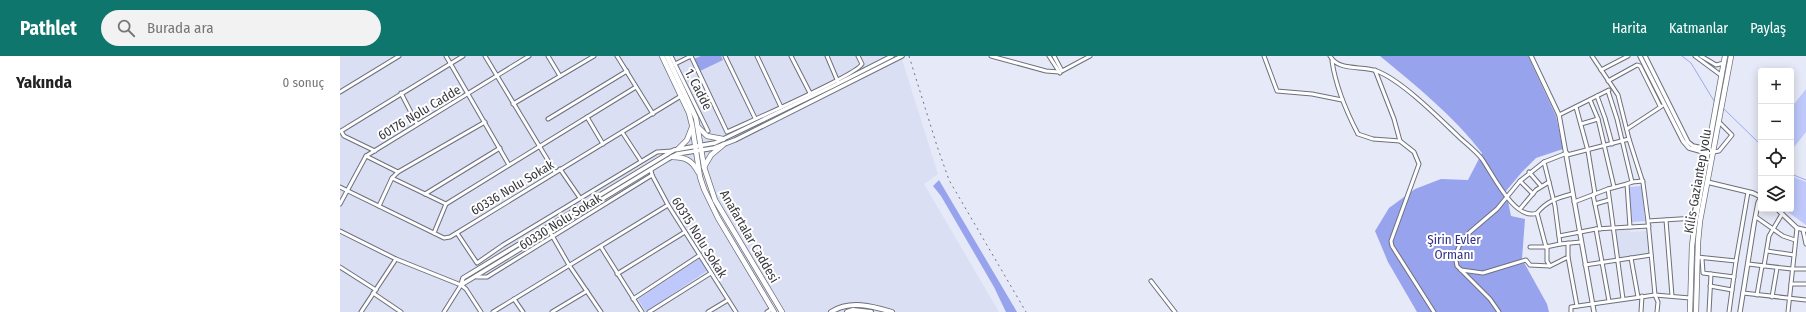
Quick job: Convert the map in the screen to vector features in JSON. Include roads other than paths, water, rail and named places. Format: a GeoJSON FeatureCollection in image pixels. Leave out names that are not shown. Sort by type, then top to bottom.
{"type":"FeatureCollection","features":[{"type":"Feature","properties":{"kind":"main road","name":"Anafartalar Caddesi"},"geometry":{"type":"LineString","coordinates":[[662,56],[682,96],[715,200],[782,312]]}},
{"type":"Feature","properties":{"kind":"main road","name":"Anafartalar Caddesi"},"geometry":{"type":"LineString","coordinates":[[666,56],[673,65],[696,118],[698,127],[700,177],[704,189],[718,218],[773,310]]}},
{"type":"Feature","properties":{"kind":"main road","name":"Kilis-Gaziantep yolu"},"geometry":{"type":"LineString","coordinates":[[1690,312],[1692,246],[1695,218],[1725,56]]}},
{"type":"Feature","properties":{"kind":"main road","name":"Kilis-Gaziantep yolu"},"geometry":{"type":"LineString","coordinates":[[1696,312],[1700,258],[1700,221],[1731,56]]}},
{"type":"Feature","properties":{"kind":"main road"},"geometry":{"type":"LineString","coordinates":[[676,150],[687,140],[692,125]]}},
{"type":"Feature","properties":{"kind":"main road"},"geometry":{"type":"LineString","coordinates":[[698,127],[707,136],[723,139]]}},
{"type":"Feature","properties":{"kind":"main road"},"geometry":{"type":"LineString","coordinates":[[704,167],[710,155],[723,145]]}},
{"type":"Feature","properties":{"kind":"main road"},"geometry":{"type":"LineString","coordinates":[[672,157],[688,159],[694,165],[700,177]]}},
{"type":"Feature","properties":{"kind":"main road"},"geometry":{"type":"LineString","coordinates":[[831,312],[846,306],[861,304],[892,312]]}},
{"type":"Feature","properties":{"kind":"main road"},"geometry":{"type":"LineString","coordinates":[[846,312],[853,310],[871,312]]}},
{"type":"Feature","properties":{"kind":"street"},"geometry":{"type":"LineString","coordinates":[[340,92],[399,56]]}},
{"type":"Feature","properties":{"kind":"street"},"geometry":{"type":"LineString","coordinates":[[446,56],[509,165]]}},
{"type":"Feature","properties":{"kind":"street"},"geometry":{"type":"LineString","coordinates":[[375,151],[344,136],[341,130],[463,56]]}},
{"type":"Feature","properties":{"kind":"street"},"geometry":{"type":"LineString","coordinates":[[485,56],[555,172]]}},
{"type":"Feature","properties":{"kind":"street","name":"60176 Nolu Cadde"},"geometry":{"type":"LineString","coordinates":[[366,156],[529,56]]}},
{"type":"Feature","properties":{"kind":"street"},"geometry":{"type":"LineString","coordinates":[[548,56],[560,76]]}},
{"type":"Feature","properties":{"kind":"street"},"geometry":{"type":"LineString","coordinates":[[513,104],[594,56]]}},
{"type":"Feature","properties":{"kind":"street"},"geometry":{"type":"LineString","coordinates":[[617,56],[652,114]]}},
{"type":"Feature","properties":{"kind":"street","name":"1. Cadde"},"geometry":{"type":"LineString","coordinates":[[671,56],[673,65],[708,130]]}},
{"type":"Feature","properties":{"kind":"street"},"geometry":{"type":"LineString","coordinates":[[673,65],[691,56],[727,132],[810,93],[902,56]]}},
{"type":"Feature","properties":{"kind":"street"},"geometry":{"type":"LineString","coordinates":[[725,56],[755,118]]}},
{"type":"Feature","properties":{"kind":"street"},"geometry":{"type":"LineString","coordinates":[[757,56],[781,107]]}},
{"type":"Feature","properties":{"kind":"street"},"geometry":{"type":"LineString","coordinates":[[791,56],[810,93]]}},
{"type":"Feature","properties":{"kind":"street"},"geometry":{"type":"LineString","coordinates":[[827,56],[838,82]]}},
{"type":"Feature","properties":{"kind":"street"},"geometry":{"type":"LineString","coordinates":[[461,285],[477,277],[672,157],[715,143],[838,82],[860,67],[862,64],[858,56]]}},
{"type":"Feature","properties":{"kind":"street"},"geometry":{"type":"LineString","coordinates":[[457,233],[478,263],[502,245],[657,152],[723,145],[786,115],[892,56]]}},
{"type":"Feature","properties":{"kind":"street"},"geometry":{"type":"LineString","coordinates":[[991,56],[1046,71],[1060,73],[1049,56]]}},
{"type":"Feature","properties":{"kind":"street"},"geometry":{"type":"LineString","coordinates":[[1054,56],[1062,71],[1090,56]]}},
{"type":"Feature","properties":{"kind":"street"},"geometry":{"type":"LineString","coordinates":[[1264,56],[1277,91],[1312,94],[1342,100]]}},
{"type":"Feature","properties":{"kind":"street"},"geometry":{"type":"LineString","coordinates":[[1330,56],[1332,60],[1334,77],[1342,100],[1358,134],[1373,139],[1400,141],[1414,152],[1418,164],[1391,241],[1396,254],[1434,312]]}},
{"type":"Feature","properties":{"kind":"street"},"geometry":{"type":"LineString","coordinates":[[1531,56],[1559,115],[1594,312]]}},
{"type":"Feature","properties":{"kind":"street"},"geometry":{"type":"LineString","coordinates":[[1592,56],[1612,89],[1618,96],[1629,139],[1643,182],[1655,295],[1658,302],[1657,312]]}},
{"type":"Feature","properties":{"kind":"street"},"geometry":{"type":"LineString","coordinates":[[1601,70],[1628,56]]}},
{"type":"Feature","properties":{"kind":"street"},"geometry":{"type":"LineString","coordinates":[[1640,56],[1687,145],[1693,149],[1707,151]]}},
{"type":"Feature","properties":{"kind":"street"},"geometry":{"type":"LineString","coordinates":[[1645,56],[1688,142],[1707,151]]}},
{"type":"Feature","properties":{"kind":"street"},"geometry":{"type":"LineString","coordinates":[[1695,56],[1722,76]]}},
{"type":"Feature","properties":{"kind":"street"},"geometry":{"type":"LineString","coordinates":[[1701,56],[1716,65],[1724,63]]}},
{"type":"Feature","properties":{"kind":"street"},"geometry":{"type":"LineString","coordinates":[[1332,60],[1344,66],[1375,70],[1392,78],[1442,120],[1480,157],[1507,198],[1520,209],[1532,215],[1537,213],[1544,204],[1553,199],[1572,194]]}},
{"type":"Feature","properties":{"kind":"street"},"geometry":{"type":"LineString","coordinates":[[1608,81],[1637,65],[1640,66],[1660,106]]}},
{"type":"Feature","properties":{"kind":"street"},"geometry":{"type":"LineString","coordinates":[[1375,70],[1394,119],[1400,141]]}},
{"type":"Feature","properties":{"kind":"street"},"geometry":{"type":"LineString","coordinates":[[548,120],[626,71]]}},
{"type":"Feature","properties":{"kind":"street"},"geometry":{"type":"LineString","coordinates":[[434,233],[446,204],[636,87]]}},
{"type":"Feature","properties":{"kind":"street"},"geometry":{"type":"LineString","coordinates":[[1559,115],[1612,89]]}},
{"type":"Feature","properties":{"kind":"street"},"geometry":{"type":"LineString","coordinates":[[1608,90],[1617,119],[1621,141],[1632,182]]}},
{"type":"Feature","properties":{"kind":"street"},"geometry":{"type":"LineString","coordinates":[[401,93],[417,124]]}},
{"type":"Feature","properties":{"kind":"street","name":"60336 Nolu Sokak"},"geometry":{"type":"LineString","coordinates":[[340,187],[444,238],[450,238],[555,172],[682,96]]}},
{"type":"Feature","properties":{"kind":"street"},"geometry":{"type":"LineString","coordinates":[[1597,96],[1612,144]]}},
{"type":"Feature","properties":{"kind":"street"},"geometry":{"type":"LineString","coordinates":[[1590,100],[1598,119],[1614,187]]}},
{"type":"Feature","properties":{"kind":"street"},"geometry":{"type":"LineString","coordinates":[[1627,129],[1660,106],[1665,105]]}},
{"type":"Feature","properties":{"kind":"street"},"geometry":{"type":"LineString","coordinates":[[1576,107],[1588,151],[1602,262],[1609,301]]}},
{"type":"Feature","properties":{"kind":"street"},"geometry":{"type":"LineString","coordinates":[[587,117],[603,144]]}},
{"type":"Feature","properties":{"kind":"street"},"geometry":{"type":"LineString","coordinates":[[1581,124],[1598,119]]}},
{"type":"Feature","properties":{"kind":"street"},"geometry":{"type":"LineString","coordinates":[[1714,152],[1719,151],[1732,134],[1719,120]]}},
{"type":"Feature","properties":{"kind":"street"},"geometry":{"type":"LineString","coordinates":[[380,206],[392,178],[398,172],[485,122]]}},
{"type":"Feature","properties":{"kind":"street"},"geometry":{"type":"LineString","coordinates":[[622,132],[641,161]]}},
{"type":"Feature","properties":{"kind":"street"},"geometry":{"type":"LineString","coordinates":[[1499,312],[1490,299],[1457,266],[1455,256],[1461,242],[1507,198],[1529,172],[1544,162],[1567,154],[1588,151],[1629,139]]}},
{"type":"Feature","properties":{"kind":"street"},"geometry":{"type":"LineString","coordinates":[[425,194],[500,148]]}},
{"type":"Feature","properties":{"kind":"street"},"geometry":{"type":"LineString","coordinates":[[444,312],[461,285],[463,278],[468,274],[676,150]]}},
{"type":"Feature","properties":{"kind":"street"},"geometry":{"type":"LineString","coordinates":[[340,204],[366,156],[398,172]]}},
{"type":"Feature","properties":{"kind":"street"},"geometry":{"type":"LineString","coordinates":[[1544,162],[1553,199],[1560,244]]}},
{"type":"Feature","properties":{"kind":"street"},"geometry":{"type":"LineString","coordinates":[[560,169],[580,198]]}},
{"type":"Feature","properties":{"kind":"street","name":"60315 Nolu Sokak"},"geometry":{"type":"LineString","coordinates":[[651,170],[652,175],[668,206],[736,312]]}},
{"type":"Feature","properties":{"kind":"street"},"geometry":{"type":"LineString","coordinates":[[1529,172],[1542,186]]}},
{"type":"Feature","properties":{"kind":"street","name":"60330 Nolu Sokak"},"geometry":{"type":"LineString","coordinates":[[477,277],[487,277],[652,175]]}},
{"type":"Feature","properties":{"kind":"street"},"geometry":{"type":"LineString","coordinates":[[392,178],[446,204]]}},
{"type":"Feature","properties":{"kind":"street"},"geometry":{"type":"LineString","coordinates":[[1520,181],[1533,194]]}},
{"type":"Feature","properties":{"kind":"street"},"geometry":{"type":"LineString","coordinates":[[1520,209],[1533,194],[1549,182]]}},
{"type":"Feature","properties":{"kind":"street"},"geometry":{"type":"LineString","coordinates":[[1574,202],[1614,187],[1632,182],[1643,182]]}},
{"type":"Feature","properties":{"kind":"street"},"geometry":{"type":"LineString","coordinates":[[1708,182],[1758,196]]}},
{"type":"Feature","properties":{"kind":"street"},"geometry":{"type":"LineString","coordinates":[[1627,184],[1630,227]]}},
{"type":"Feature","properties":{"kind":"street"},"geometry":{"type":"LineString","coordinates":[[1608,189],[1612,228],[1623,299]]}},
{"type":"Feature","properties":{"kind":"street"},"geometry":{"type":"LineString","coordinates":[[1729,312],[1748,192]]}},
{"type":"Feature","properties":{"kind":"street"},"geometry":{"type":"LineString","coordinates":[[1595,204],[1609,200]]}},
{"type":"Feature","properties":{"kind":"street"},"geometry":{"type":"LineString","coordinates":[[1740,312],[1758,203]]}},
{"type":"Feature","properties":{"kind":"street"},"geometry":{"type":"LineString","coordinates":[[493,312],[668,206]]}},
{"type":"Feature","properties":{"kind":"street"},"geometry":{"type":"LineString","coordinates":[[1537,213],[1550,266]]}},
{"type":"Feature","properties":{"kind":"street"},"geometry":{"type":"LineString","coordinates":[[1757,295],[1769,236],[1782,214],[1797,228],[1804,230],[1806,244]]}},
{"type":"Feature","properties":{"kind":"street"},"geometry":{"type":"LineString","coordinates":[[1756,217],[1783,236],[1795,240]]}},
{"type":"Feature","properties":{"kind":"street"},"geometry":{"type":"LineString","coordinates":[[1648,222],[1695,218]]}},
{"type":"Feature","properties":{"kind":"street"},"geometry":{"type":"LineString","coordinates":[[1666,220],[1672,296]]}},
{"type":"Feature","properties":{"kind":"street"},"geometry":{"type":"LineString","coordinates":[[1559,236],[1598,229],[1648,226]]}},
{"type":"Feature","properties":{"kind":"street"},"geometry":{"type":"LineString","coordinates":[[1788,312],[1797,228]]}},
{"type":"Feature","properties":{"kind":"street"},"geometry":{"type":"LineString","coordinates":[[340,231],[396,259],[461,285],[466,289],[481,312]]}},
{"type":"Feature","properties":{"kind":"street"},"geometry":{"type":"LineString","coordinates":[[550,232],[552,238],[569,265],[601,312]]}},
{"type":"Feature","properties":{"kind":"street"},"geometry":{"type":"LineString","coordinates":[[617,274],[685,232]]}},
{"type":"Feature","properties":{"kind":"street"},"geometry":{"type":"LineString","coordinates":[[1530,247],[1546,247],[1581,242]]}},
{"type":"Feature","properties":{"kind":"street"},"geometry":{"type":"LineString","coordinates":[[1568,244],[1568,257],[1577,306]]}},
{"type":"Feature","properties":{"kind":"street"},"geometry":{"type":"LineString","coordinates":[[601,247],[642,312]]}},
{"type":"Feature","properties":{"kind":"street"},"geometry":{"type":"LineString","coordinates":[[1767,251],[1794,255]]}},
{"type":"Feature","properties":{"kind":"street"},"geometry":{"type":"LineString","coordinates":[[633,299],[700,255]]}},
{"type":"Feature","properties":{"kind":"street"},"geometry":{"type":"LineString","coordinates":[[1585,265],[1651,255]]}},
{"type":"Feature","properties":{"kind":"street"},"geometry":{"type":"LineString","coordinates":[[1460,270],[1483,273],[1526,260],[1530,265],[1550,266],[1568,257]]}},
{"type":"Feature","properties":{"kind":"street"},"geometry":{"type":"LineString","coordinates":[[1631,258],[1638,297]]}},
{"type":"Feature","properties":{"kind":"street"},"geometry":{"type":"LineString","coordinates":[[1734,277],[1703,273],[1700,258],[1736,261]]}},
{"type":"Feature","properties":{"kind":"street"},"geometry":{"type":"LineString","coordinates":[[362,312],[396,259]]}},
{"type":"Feature","properties":{"kind":"street"},"geometry":{"type":"LineString","coordinates":[[1748,264],[1806,270]]}},
{"type":"Feature","properties":{"kind":"street"},"geometry":{"type":"LineString","coordinates":[[340,267],[401,312]]}},
{"type":"Feature","properties":{"kind":"street"},"geometry":{"type":"LineString","coordinates":[[1772,297],[1777,268]]}},
{"type":"Feature","properties":{"kind":"street"},"geometry":{"type":"LineString","coordinates":[[649,312],[711,273]]}},
{"type":"Feature","properties":{"kind":"street"},"geometry":{"type":"LineString","coordinates":[[1709,312],[1710,274]]}},
{"type":"Feature","properties":{"kind":"street"},"geometry":{"type":"LineString","coordinates":[[1151,281],[1176,312]]}},
{"type":"Feature","properties":{"kind":"street"},"geometry":{"type":"LineString","coordinates":[[1791,284],[1806,284]]}},
{"type":"Feature","properties":{"kind":"street"},"geometry":{"type":"LineString","coordinates":[[1710,286],[1732,290]]}},
{"type":"Feature","properties":{"kind":"street"},"geometry":{"type":"LineString","coordinates":[[552,312],[587,291]]}},
{"type":"Feature","properties":{"kind":"street"},"geometry":{"type":"LineString","coordinates":[[1743,293],[1806,300]]}},
{"type":"Feature","properties":{"kind":"street"},"geometry":{"type":"LineString","coordinates":[[1571,312],[1571,307],[1642,296],[1655,295],[1690,298]]}},
{"type":"Feature","properties":{"kind":"street"},"geometry":{"type":"LineString","coordinates":[[1641,312],[1642,296]]}},
{"type":"Feature","properties":{"kind":"street"},"geometry":{"type":"LineString","coordinates":[[514,299],[523,312]]}},
{"type":"Feature","properties":{"kind":"street"},"geometry":{"type":"LineString","coordinates":[[708,312],[728,300]]}},
{"type":"Feature","properties":{"kind":"street"},"geometry":{"type":"LineString","coordinates":[[767,312],[773,310]]}},
{"type":"Feature","properties":{"kind":"waterway"},"geometry":{"type":"LineString","coordinates":[[1682,56],[1691,63],[1714,101]]}},
{"type":"Feature","properties":{"kind":"waterway"},"geometry":{"type":"LineString","coordinates":[[1723,108],[1758,142]]}},
{"type":"Feature","properties":{"kind":"waterway"},"geometry":{"type":"LineString","coordinates":[[1794,175],[1806,180]]}},
{"type":"Feature","properties":{"kind":"railway"},"geometry":{"type":"LineString","coordinates":[[909,56],[949,180],[1026,312]]}},
{"type":"Feature","properties":{"kind":"park label","name":"Şirin Evler Ormanı"},"geometry":{"type":"Point","coordinates":[1454,246]}}]}
